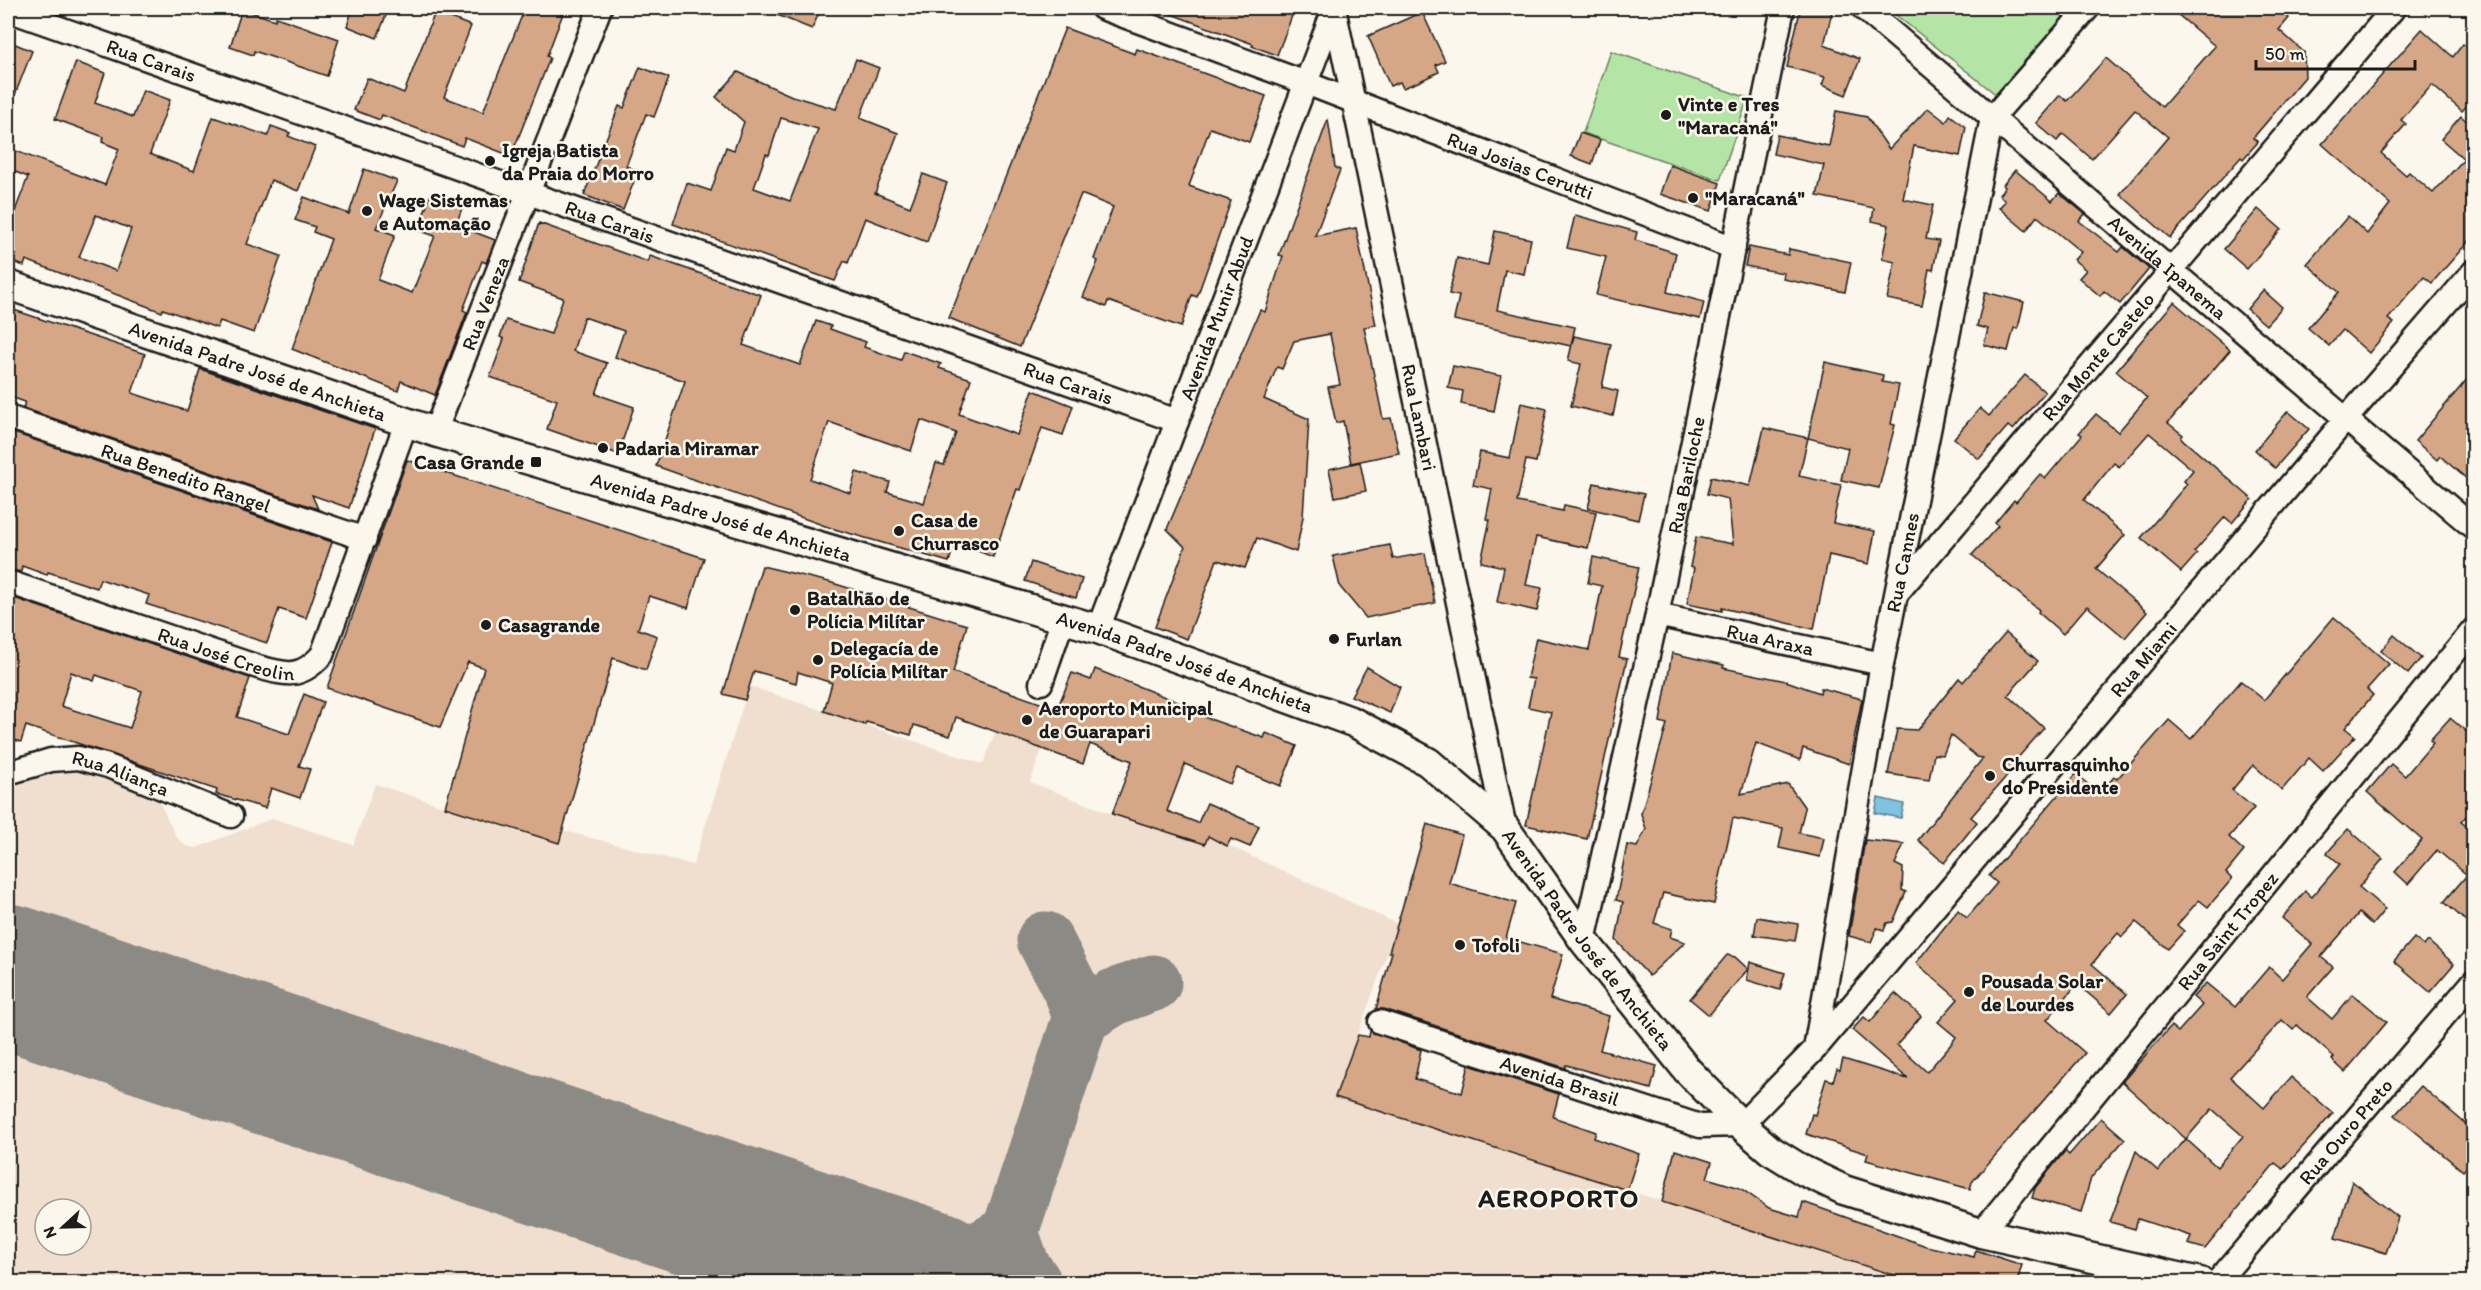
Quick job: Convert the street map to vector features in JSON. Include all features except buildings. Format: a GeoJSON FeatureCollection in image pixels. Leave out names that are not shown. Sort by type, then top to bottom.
{"type":"FeatureCollection","features":[{"type":"Feature","properties":{"kind":"main road","name":"Avenida Padre José de Anchieta"},"geometry":{"type":"LineString","coordinates":[[8,285],[406,423],[1098,629],[1353,722],[1428,762],[1505,828],[1584,941],[1687,1070],[1741,1125],[1770,1150],[1804,1171],[1844,1190],[1981,1233],[2200,1282]]}},
{"type":"Feature","properties":{"kind":"street","name":"Rua Veneza"},"geometry":{"type":"LineString","coordinates":[[435,432],[600,8]]}},
{"type":"Feature","properties":{"kind":"street","name":"Rua Josias Cerutti"},"geometry":{"type":"LineString","coordinates":[[1102,8],[1354,101],[1734,248]]}},
{"type":"Feature","properties":{"kind":"street","name":"Avenida Munir Abud"},"geometry":{"type":"LineString","coordinates":[[1098,629],[1335,8]]}},
{"type":"Feature","properties":{"kind":"street","name":"Rua Lambari"},"geometry":{"type":"LineString","coordinates":[[1335,8],[1505,828]]}},
{"type":"Feature","properties":{"kind":"street","name":"Rua Bariloche"},"geometry":{"type":"LineString","coordinates":[[1584,941],[1657,615],[1783,8]]}},
{"type":"Feature","properties":{"kind":"street","name":"Avenida Ipanema"},"geometry":{"type":"LineString","coordinates":[[1863,8],[2474,528]]}},
{"type":"Feature","properties":{"kind":"street","name":"Rua Cannes"},"geometry":{"type":"LineString","coordinates":[[1815,1049],[1881,664],[1992,118],[2088,8]]}},
{"type":"Feature","properties":{"kind":"street","name":"Rua Monte Castelo"},"geometry":{"type":"LineString","coordinates":[[1896,594],[2394,8]]}},
{"type":"Feature","properties":{"kind":"street","name":"Rua Carais"},"geometry":{"type":"LineString","coordinates":[[8,10],[1177,421]]}},
{"type":"Feature","properties":{"kind":"street","name":"Rua Miami"},"geometry":{"type":"LineString","coordinates":[[1815,1049],[2346,419],[2474,271]]}},
{"type":"Feature","properties":{"kind":"street","name":"Rua Benedito Rangel"},"geometry":{"type":"LineString","coordinates":[[8,417],[364,539]]}},
{"type":"Feature","properties":{"kind":"street","name":"Rua José Creolin"},"geometry":{"type":"LineString","coordinates":[[8,582],[284,675],[300,672],[312,666],[322,655],[406,423]]}},
{"type":"Feature","properties":{"kind":"street","name":"Rua Araxa"},"geometry":{"type":"LineString","coordinates":[[1657,615],[1881,664]]}},
{"type":"Feature","properties":{"kind":"street"},"geometry":{"type":"LineString","coordinates":[[1041,683],[1063,619]]}},
{"type":"Feature","properties":{"kind":"street","name":"Rua Saint Tropez"},"geometry":{"type":"LineString","coordinates":[[1981,1233],[2474,629]]}},
{"type":"Feature","properties":{"kind":"street","name":"Rua Aliança"},"geometry":{"type":"LineString","coordinates":[[8,773],[51,760],[78,758],[108,766],[231,816]]}},
{"type":"Feature","properties":{"kind":"street","name":"Rua Ouro Preto"},"geometry":{"type":"LineString","coordinates":[[2217,1282],[2474,981]]}},
{"type":"Feature","properties":{"kind":"street","name":"Avenida Brasil"},"geometry":{"type":"LineString","coordinates":[[1380,1022],[1700,1126],[1741,1125]]}},
{"type":"Feature","properties":{"kind":"street"},"geometry":{"type":"LineString","coordinates":[[1741,1125],[1815,1049]]}},
{"type":"Feature","properties":{"kind":"shaded area"},"geometry":{"type":"Polygon","coordinates":[[[749,686],[983,764],[1011,692],[1057,709],[1030,782],[1112,814],[1204,844],[1208,836],[1398,924],[1335,1097],[1916,1282],[8,1282],[8,783],[72,765],[151,785],[177,838],[186,846],[196,848],[273,818],[353,845],[375,784],[558,843],[562,830],[693,865],[749,686]]]}},
{"type":"Feature","properties":{"kind":"green space"},"geometry":{"type":"Polygon","coordinates":[[[1887,8],[2073,8],[1998,96],[1887,8]]]}},
{"type":"Feature","properties":{"kind":"green space","name":"Vinte e Tres \"Maracaná\""},"geometry":{"type":"Polygon","coordinates":[[[1611,51],[1748,98],[1720,180],[1583,133],[1611,51]]]}},
{"type":"Feature","properties":{"kind":"water"},"geometry":{"type":"Polygon","coordinates":[[[1878,798],[1904,804],[1901,818],[1875,813],[1878,798]]]}},
{"type":"Feature","properties":{"kind":"taxiway"},"geometry":{"type":"LineString","coordinates":[[870,1263],[911,1266],[944,1263],[974,1253],[1010,1232],[1081,1017],[1073,994],[1045,940]]}},
{"type":"Feature","properties":{"kind":"taxiway"},"geometry":{"type":"LineString","coordinates":[[1081,1017],[1114,997],[1153,983]]}},
{"type":"Feature","properties":{"kind":"taxiway"},"geometry":{"type":"LineString","coordinates":[[1010,1232],[1022,1267],[1033,1282]]}},
{"type":"Feature","properties":{"kind":"runway"},"geometry":{"type":"LineString","coordinates":[[8,976],[931,1282]]}},
{"type":"Feature","properties":{"kind":"place","name":"Vinte e Tres \"Maracaná\""},"geometry":{"type":"Point","coordinates":[1666,115]}},
{"type":"Feature","properties":{"kind":"place","name":"Igreja Batista da Praia do Morro"},"geometry":{"type":"Point","coordinates":[490,161]}},
{"type":"Feature","properties":{"kind":"place","name":"\"Maracaná\""},"geometry":{"type":"Point","coordinates":[1693,198]}},
{"type":"Feature","properties":{"kind":"place","name":"Wage Sistemas e Automação"},"geometry":{"type":"Point","coordinates":[367,211]}},
{"type":"Feature","properties":{"kind":"place","name":"Padaria Miramar"},"geometry":{"type":"Point","coordinates":[603,448]}},
{"type":"Feature","properties":{"kind":"place","name":"Casa Grande"},"geometry":{"type":"Point","coordinates":[536,462]}},
{"type":"Feature","properties":{"kind":"place","name":"Casa de Churrasco"},"geometry":{"type":"Point","coordinates":[899,531]}},
{"type":"Feature","properties":{"kind":"place","name":"Batalhão de Polícia Milítar"},"geometry":{"type":"Point","coordinates":[795,610]}},
{"type":"Feature","properties":{"kind":"place","name":"Casagrande"},"geometry":{"type":"Point","coordinates":[486,625]}},
{"type":"Feature","properties":{"kind":"place","name":"Furlan"},"geometry":{"type":"Point","coordinates":[1334,639]}},
{"type":"Feature","properties":{"kind":"place","name":"Delegacía de Polícia Milítar"},"geometry":{"type":"Point","coordinates":[818,660]}},
{"type":"Feature","properties":{"kind":"place","name":"Aeroporto Municipal de Guarapari"},"geometry":{"type":"Point","coordinates":[1027,720]}},
{"type":"Feature","properties":{"kind":"place","name":"Churrasquinho do Presidente"},"geometry":{"type":"Point","coordinates":[1990,776]}},
{"type":"Feature","properties":{"kind":"place","name":"Tofoli"},"geometry":{"type":"Point","coordinates":[1460,945]}},
{"type":"Feature","properties":{"kind":"place","name":"Pousada Solar de Lourdes"},"geometry":{"type":"Point","coordinates":[1969,992]}},
{"type":"Feature","properties":{"kind":"district","name":"AEROPORTO"},"geometry":{"type":"Point","coordinates":[1559,1198]}}]}
